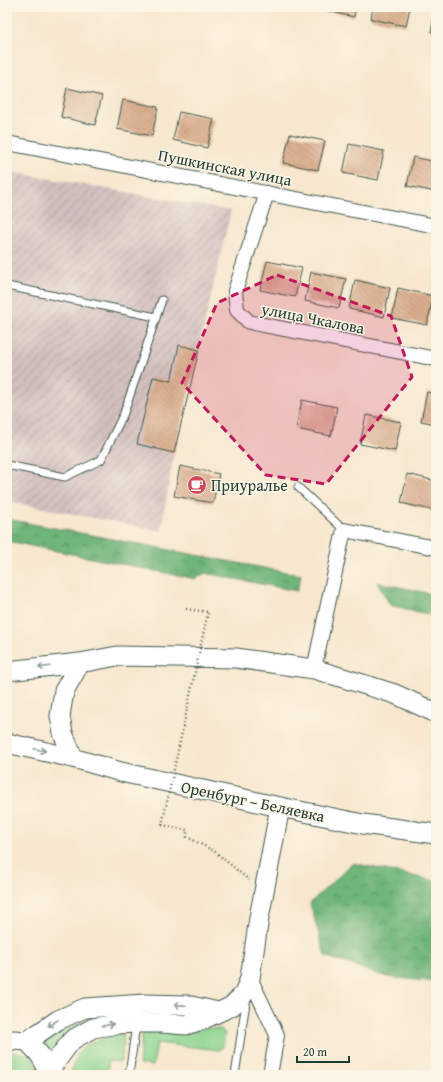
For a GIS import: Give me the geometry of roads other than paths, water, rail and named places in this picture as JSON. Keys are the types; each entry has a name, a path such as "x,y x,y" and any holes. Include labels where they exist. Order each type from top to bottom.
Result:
{"main road":[{"path":"7,671 80,663 117,656 236,658 314,669 395,694 436,713"},
{"path":"73,758 63,733 60,716 64,691 80,663"},
{"name":"Оренбург – Беляевка","path":"7,743 73,758 121,772 280,807 364,824 436,834"},
{"path":"47,1074 72,1040 93,1028 136,1022 186,1025 202,1020 232,1006 244,994 250,978 280,807"},
{"path":"7,1043 14,1040 27,1040 58,1020 84,1008 144,1004 187,1005 218,1012"},
{"path":"27,1040 37,1050 45,1063 47,1074"}],"street":[{"name":"Пушкинская улица","path":"7,143 267,192 436,226"},
{"name":"улица Чкалова","path":"267,192 235,291 237,310 249,322 436,359"},
{"path":"314,669 344,530 436,548"},
{"path":"250,978 277,1035 270,1075"}],"lane":[{"path":"7,286 156,317"},
{"path":"7,465 65,477 101,460 124,413 162,300"},
{"path":"298,487 344,530"},
{"path":"235,1075 250,978"},
{"path":"130,1075 136,1022"}],"place":[{"name":"Приуралье","path":"197,485"}]}
